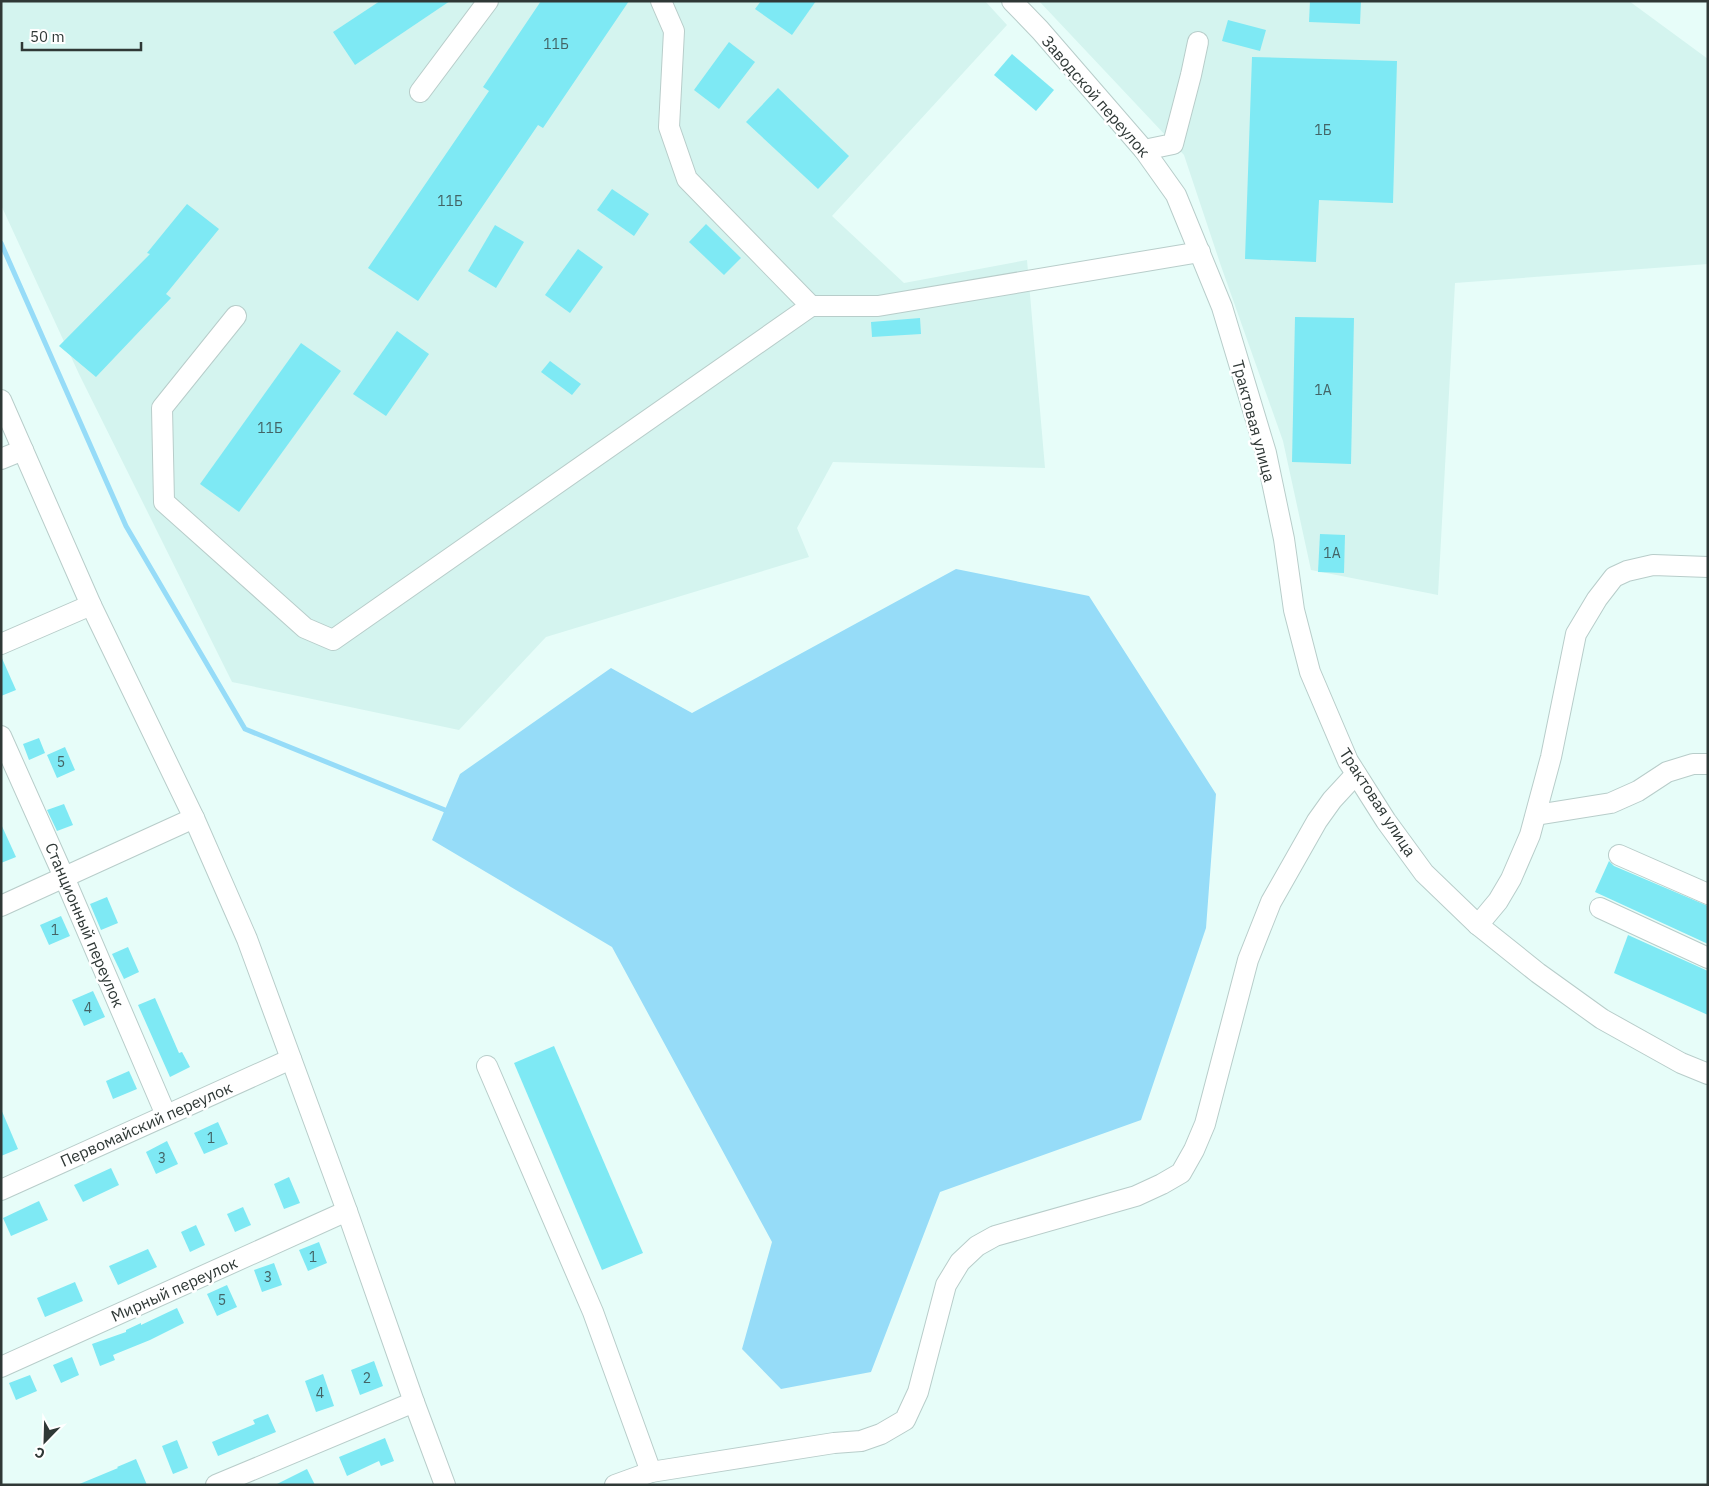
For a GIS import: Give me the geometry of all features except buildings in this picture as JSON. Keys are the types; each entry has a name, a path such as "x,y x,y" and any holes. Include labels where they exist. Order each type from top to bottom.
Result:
{"street":[{"path":"420,92 488,1"},
{"path":"661,1 674,31 669,127 687,179 811,306"},
{"name":"Заводской переулок","path":"1012,1 1040,30 1144,150 1176,195"},
{"path":"1144,150 1173,144 1192,75 1198,42"},
{"name":"Трактовая улица","path":"1176,195 1222,307 1266,453 1284,540 1294,610 1310,672 1348,760 1356,774 1386,821 1424,873 1478,925 1538,973 1602,1020 1682,1063 1708,1074"},
{"path":"236,316 162,408 164,502 305,628 333,640 811,306 878,306 1200,252"},
{"path":"1,400 90,605 194,818 247,939 445,1485"},
{"path":"1,459 23,450"},
{"path":"1478,925 1498,901 1511,879 1530,835 1551,757 1576,634 1597,599 1614,577 1627,571 1653,565 1708,566"},
{"path":"1,644 90,605"},
{"name":"Станционный переулок","path":"1,736 166,1115"},
{"path":"1536,815 1611,803 1638,792 1667,772 1693,764 1708,764"},
{"path":"615,1485 651,1472 834,1443 861,1441 881,1434 905,1420 918,1392 946,1285 960,1262 977,1246 995,1236 1136,1196 1181,1173 1194,1150 1205,1124 1248,960 1271,902 1317,820 1356,774"},
{"path":"1,906 194,818"},
{"path":"1619,855 1708,894"},
{"path":"1600,908 1708,958"},
{"name":"Первомайский переулок","path":"1,1190 291,1059"},
{"path":"487,1066 593,1312 651,1472"},
{"name":"Мирный переулок","path":"1,1367 347,1212"},
{"path":"216,1485 414,1402"}],"shaded area":[{"name":"11Б","path":"1,1 985,1 1007,25 832,216 904,283 1027,260 1045,468 833,462 797,528 809,557 546,637 459,730 232,682 79,374 1,205"},
{"name":"1Б","path":"1039,1 1629,1 1708,59 1708,264 1455,283 1438,595 1311,570 1283,441 1184,155"}],"water":[{"path":"956,569 1089,596 1216,794 1206,928 1141,1120 940,1192 871,1372 781,1389 742,1349 772,1242 612,947 432,840 460,774 611,668 692,713"}],"waterway":[{"path":"1,243 126,526 245,729 445,810"}]}
